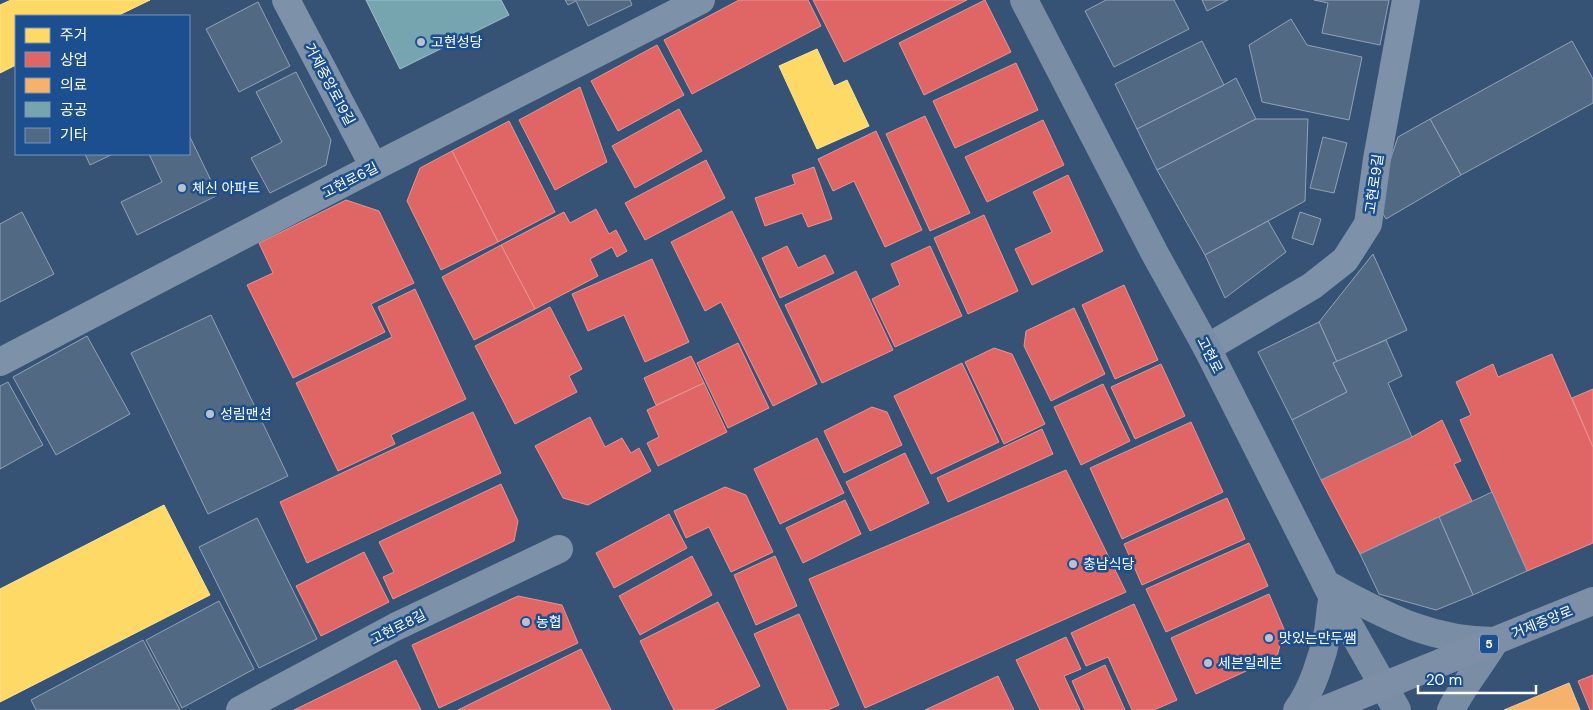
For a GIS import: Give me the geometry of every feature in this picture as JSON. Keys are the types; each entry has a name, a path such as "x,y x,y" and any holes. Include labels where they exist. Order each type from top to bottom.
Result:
{"main road":[{"name":"거제중앙로","path":"1324,710 1593,601"}],"street":[{"name":"거제중앙로19길","path":"286,0 374,167"},
{"name":"고현로6길","path":"0,362 374,167 701,0"},
{"name":"고현로","path":"1024,0 1154,252 1207,348 1329,590 1397,710"},
{"name":"고현로9길","path":"1207,348 1312,286 1345,260 1368,224 1376,159 1406,0"},
{"name":"고현로8길","path":"240,710 395,628 559,550"},
{"path":"1297,710 1311,684 1321,658 1328,630 1329,590 1420,630 1473,641 1495,641 1464,685 1451,710"}],"building: 주거":[{"path":"11,0 150,0 119,15 15,15 15,66 0,73 0,5"},
{"path":"817,49 834,86 847,80 869,126 817,149 779,66"},
{"path":"164,505 210,595 0,702 0,589"}],"building: 상업":[{"path":"739,0 808,0 821,26 692,94 664,40"},
{"path":"813,0 967,0 844,62"},
{"path":"985,0 1011,52 924,95 899,43"},
{"path":"657,45 684,95 618,131 591,81"},
{"path":"1016,63 1038,110 955,148 933,101"},
{"path":"580,87 607,162 555,190 519,120"},
{"path":"679,109 702,151 635,188 612,146"},
{"path":"925,116 970,213 930,231 886,134"},
{"path":"1043,120 1064,165 987,202 965,157"},
{"path":"509,121 555,212 498,242 452,151"},
{"path":"876,131 922,230 885,247 854,181 833,191 818,159"},
{"path":"452,151 498,242 441,270 407,201 420,168"},
{"path":"706,160 725,198 645,240 625,203"},
{"path":"814,167 832,219 808,227 802,213 765,226 755,198 795,184 792,175"},
{"path":"1068,175 1103,251 1032,285 1015,249 1052,232 1033,192"},
{"path":"346,200 379,211 414,283 371,304 385,332 293,378 247,285 273,273 259,243"},
{"path":"596,209 609,234 616,230 627,251 617,257 612,247 590,259 598,276 535,309 501,245 564,212 570,223"},
{"path":"732,211 817,384 773,406 721,302 705,311 671,242"},
{"path":"984,215 1018,291 968,314 934,238"},
{"path":"501,245 535,309 474,340 442,277"},
{"path":"787,246 798,268 825,255 834,273 780,298 762,258"},
{"path":"930,246 962,316 895,347 872,299 900,285 891,264"},
{"path":"652,259 689,342 645,362 624,315 588,331 572,294"},
{"path":"856,271 893,350 822,383 785,305"},
{"path":"1124,285 1158,360 1115,379 1082,305"},
{"path":"415,289 466,399 391,435 395,444 338,471 296,383 392,337 378,307"},
{"path":"550,307 582,369 569,376 577,392 515,424 475,346"},
{"path":"1074,308 1105,374 1051,401 1024,346 1026,331"},
{"path":"738,343 769,408 728,428 697,363"},
{"path":"994,348 1012,354 1045,424 1004,444 965,362"},
{"path":"1552,354 1593,447 1593,543 1527,571 1460,420 1471,415 1456,382 1493,364 1498,377"},
{"path":"691,356 704,383 656,405 644,378"},
{"path":"962,363 999,442 931,474 894,396"},
{"path":"1161,364 1185,416 1135,439 1111,387"},
{"path":"704,383 727,432 658,466 647,443 659,437 647,410"},
{"path":"1103,384 1130,441 1081,465 1054,407"},
{"path":"1593,389 1593,447 1572,398"},
{"path":"872,407 887,412 902,445 844,473 824,431"},
{"path":"473,412 501,473 307,563 280,502"},
{"path":"590,417 605,447 622,438 631,453 639,448 651,471 588,505 563,498 535,446"},
{"path":"1442,420 1461,461 1454,464 1472,501 1360,554 1321,480 1412,437"},
{"path":"1191,422 1223,492 1122,539 1090,468"},
{"path":"1042,429 1053,454 948,502 937,478"},
{"path":"817,438 844,493 780,524 754,469"},
{"path":"905,453 929,503 870,531 846,482"},
{"path":"1066,470 1126,592 865,708 809,579"},
{"path":"501,484 518,521 514,541 393,599 383,577 394,572 379,542"},
{"path":"725,487 746,495 773,552 731,572 709,527 686,538 674,511"},
{"path":"1227,498 1245,539 1142,585 1124,544"},
{"path":"845,500 861,534 803,563 786,528"},
{"path":"669,514 687,548 614,588 596,553"},
{"path":"1249,543 1268,586 1166,632 1146,589"},
{"path":"364,552 389,602 321,636 296,586"},
{"path":"692,556 712,595 640,635 619,596"},
{"path":"775,556 797,606 756,625 734,575"},
{"path":"1269,594 1284,629 1277,657 1196,694 1171,638"},
{"path":"518,596 562,605 578,643 439,708 412,645"},
{"path":"718,602 760,686 713,710 674,710 640,641"},
{"path":"1134,604 1177,700 1154,710 1132,710 1108,657 1086,666 1071,633"},
{"path":"799,614 839,705 828,710 788,710 754,634"},
{"path":"1066,637 1081,669 1064,676 1080,710 1040,710 1016,660"},
{"path":"581,649 611,710 458,710"},
{"path":"396,660 421,710 294,710"},
{"path":"1105,665 1125,710 1085,710 1072,681"},
{"path":"1593,675 1593,710 1590,710 1578,681"},
{"path":"998,676 1014,710 925,710"}],"building: 의료":[{"path":"1569,683 1580,710 1504,710"}],"building: 공공":[{"name":"고현성당","path":"366,0 501,0 509,15 400,69"}],"building: 기타":[{"path":"565,0 630,0 632,5 588,26 576,1 568,5"},
{"path":"1106,0 1174,0 1189,29 1114,67 1085,11"},
{"path":"1202,0 1228,0 1207,11"},
{"path":"1314,0 1389,0 1380,45 1322,33 1328,3"},
{"path":"258,2 290,66 239,92 206,29"},
{"path":"1291,19 1307,45 1362,57 1349,120 1262,102 1249,45"},
{"path":"1202,41 1224,85 1137,129 1115,84"},
{"path":"1572,41 1593,79 1593,103 1461,175 1430,119"},
{"path":"296,72 331,140 326,165 270,193 251,158 282,142 256,92"},
{"path":"1236,78 1256,119 1157,170 1137,129"},
{"path":"1256,119 1308,119 1305,201 1205,255 1157,170"},
{"path":"1430,119 1461,175 1386,219 1376,201 1398,137"},
{"name":"체신 아파트","path":"190,137 218,195 137,235 121,202 162,182 149,155 190,155"},
{"path":"1323,137 1347,143 1334,193 1310,188"},
{"path":"85,155 111,155 90,165"},
{"path":"22,212 54,274 0,302 0,224"},
{"path":"1300,212 1321,219 1313,245 1292,238"},
{"path":"1268,221 1286,252 1225,298 1205,255"},
{"path":"1373,254 1407,330 1337,362 1319,322"},
{"name":"성림맨션","path":"211,315 288,476 208,514 131,353"},
{"path":"1319,322 1337,362 1333,363 1347,392 1292,420 1258,352"},
{"path":"87,336 130,414 56,455 13,377"},
{"path":"1386,340 1402,376 1388,383 1412,437 1321,480 1292,420 1347,392 1333,363"},
{"path":"8,382 43,445 0,469 0,386"},
{"path":"1492,492 1527,571 1473,595 1439,517"},
{"path":"1439,517 1473,595 1436,610 1379,594 1360,554"},
{"path":"257,518 317,639 259,668 199,547"},
{"path":"219,601 254,669 182,708 146,640"},
{"path":"143,640 180,710 36,710 31,700"}],"place":[{"name":"고현성당","path":"421,42"},
{"name":"체신 아파트","path":"182,188"},
{"name":"성림맨션","path":"210,414"},
{"name":"충남식당","path":"1073,564"},
{"name":"농협","path":"526,622"},
{"name":"맛있는만두쌤","path":"1269,638"},
{"name":"세븐일레븐","path":"1208,663"}]}
